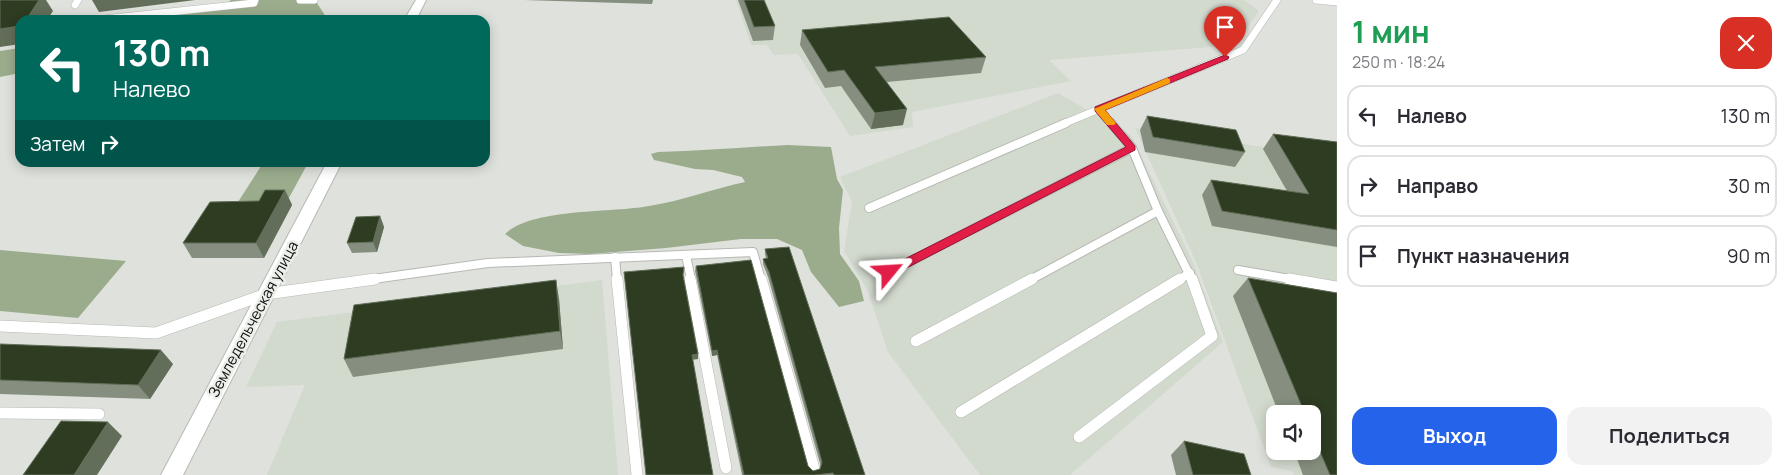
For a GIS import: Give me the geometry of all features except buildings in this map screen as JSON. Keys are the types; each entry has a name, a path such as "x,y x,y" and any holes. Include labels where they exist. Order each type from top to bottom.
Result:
{"street":[{"path":"413,15 421,0"},
{"name":"Земледельческая улица","path":"172,475 332,167"}],"lane":[{"path":"142,15 254,3 255,0"},
{"path":"300,0 314,0"},
{"path":"869,208 1242,50 1258,30 1277,0"},
{"path":"1316,0 1337,2"},
{"path":"1079,437 1212,336 1190,273 1158,211 1132,148 1099,109"},
{"path":"889,272 1132,148"},
{"path":"916,341 1158,211"},
{"path":"0,326 156,333 266,294 488,263 753,252 814,468"},
{"path":"686,254 726,468"},
{"path":"615,258 637,475"},
{"path":"1238,270 1337,287"},
{"path":"961,412 1190,273"},
{"path":"0,413 100,414"},
{"path":"56,429 66,414"}],"shaded area":[{"path":"736,0 1244,0 1259,11 1235,45 1049,60 1071,81 912,112 913,127 850,136 798,54 774,55 767,45 751,45"},
{"path":"1058,93 1131,135 1193,262 1223,342 1070,475 980,475 888,352 868,291 844,251 852,202 840,177"},
{"path":"1135,128 1337,158 1337,475 1294,475 1292,471 1271,467 1268,460 1321,460 1321,405 1266,405 1266,453 1196,262"},
{"path":"602,280 618,475 267,475 305,385 246,387 277,322"}],"green space":[{"path":"231,0 315,0 325,15 155,15 227,3"},
{"path":"15,49 15,74 0,77 0,51"},
{"path":"788,145 831,147 837,179 843,190 839,228 840,254 859,281 864,301 839,307 811,272 802,250 777,239 741,239 666,248 590,254 559,253 523,246 505,234 517,226 552,216 649,206 745,182 742,177 654,160 651,154 658,152"},
{"path":"260,167 306,167 284,207 238,202"},
{"path":"0,250 126,261 78,318 0,311"}],"slow traffic":[{"path":"1111,123 1099,109 1167,81"}],"route":[{"path":"889,272 1132,148 1099,109 1225,57"}]}
